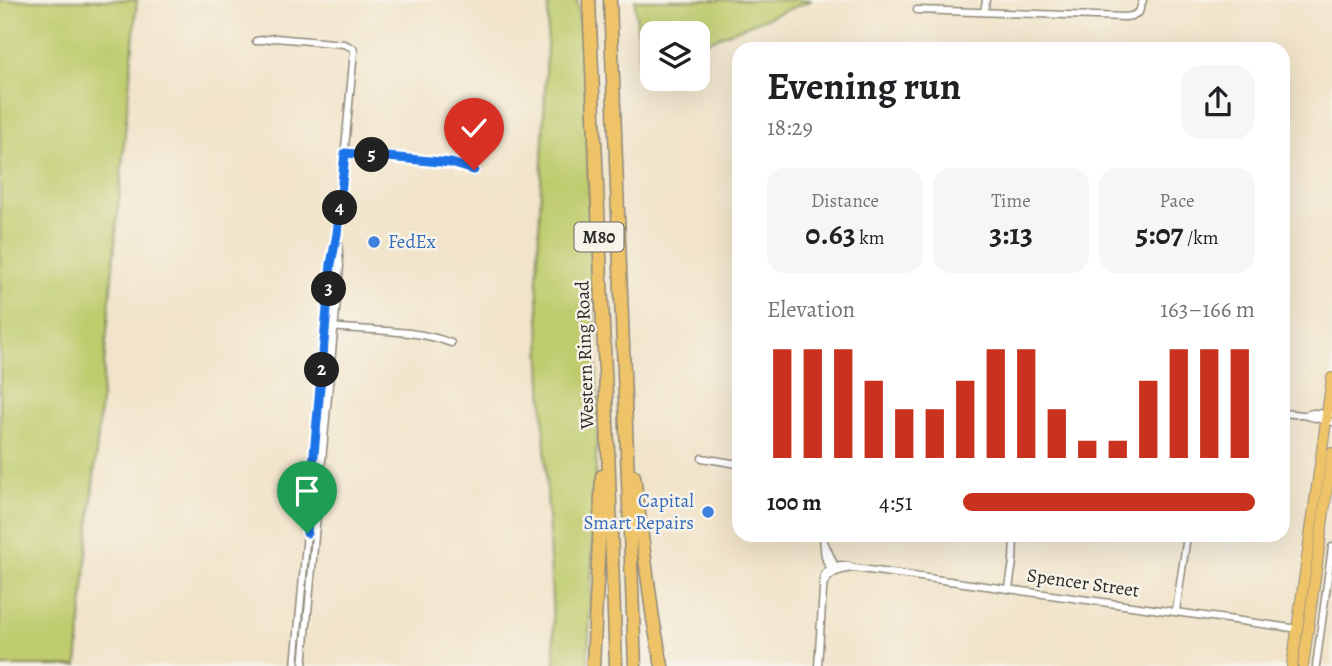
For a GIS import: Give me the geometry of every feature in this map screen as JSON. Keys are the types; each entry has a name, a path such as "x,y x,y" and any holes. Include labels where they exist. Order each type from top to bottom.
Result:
{"highway":[{"path":"581,0 592,79"},
{"name":"Western Ring Road","path":"589,0 616,666"},
{"name":"Western Ring Road","path":"611,0 635,666"},
{"path":"593,666 606,395"},
{"path":"626,430 662,666"}],"main road":[{"path":"1303,666 1303,629 1332,378"},
{"path":"1292,666 1303,629 1332,453"}],"street":[{"path":"985,12 986,0"},
{"path":"917,10 1121,17 1137,13 1143,0"},
{"path":"257,41 275,37 344,44 352,48 354,56 337,234 331,264 302,637 303,666"},
{"path":"345,153 451,163 474,170"},
{"path":"295,666 302,637 340,266 337,234"},
{"path":"326,326 420,335 451,343"},
{"path":"1290,414 1329,418"},
{"path":"702,458 732,463"},
{"path":"818,666 824,583 833,569 824,556 824,542"},
{"path":"1009,588 1014,542"},
{"path":"1177,611 1186,542"},
{"path":"1316,666 1332,547"},
{"name":"Spencer Street","path":"833,569 854,568 1303,629"}],"green space":[{"path":"0,0 137,0 77,666 0,666"},
{"path":"549,0 577,0 586,75 598,410 588,666 555,666 537,277"},
{"path":"635,0 812,0 710,40 710,21 640,21 640,71"}],"place":[{"name":"FedEx","path":"374,242"},
{"name":"Capital Smart Repairs","path":"708,512"}],"route":[{"path":"307,533 331,264 337,234 345,153 451,163 474,170"}]}
